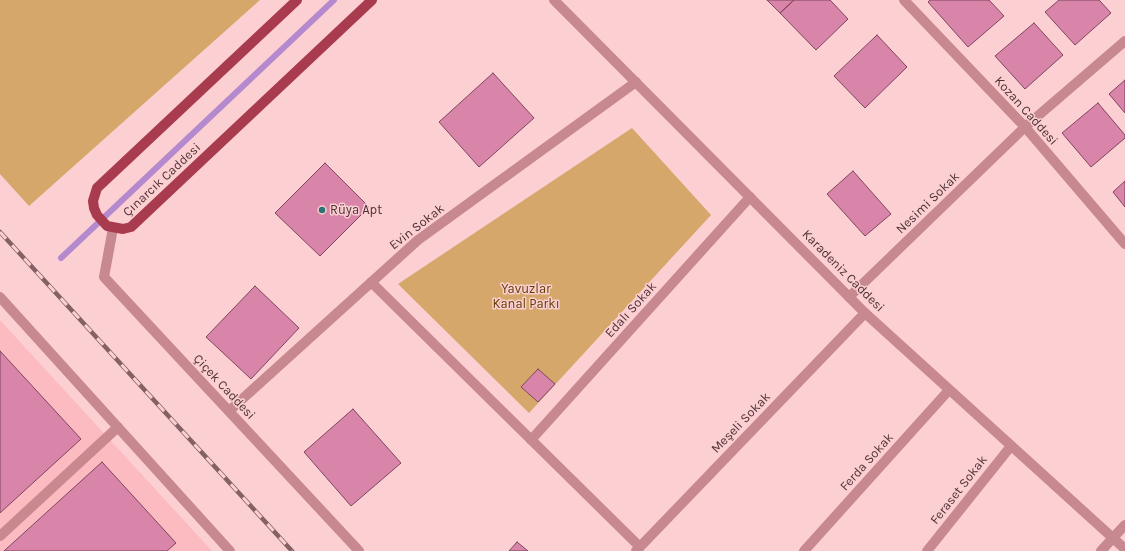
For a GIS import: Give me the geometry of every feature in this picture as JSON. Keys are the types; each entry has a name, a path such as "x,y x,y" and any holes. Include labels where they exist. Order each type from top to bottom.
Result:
{"main road":[{"path":"110,227 97,215 93,201 97,188 297,0"},
{"name":"Çınarcık Caddesi","path":"110,227 123,229 131,227 372,0"}],"street":[{"name":"Karadeniz Caddesi","path":"554,0 865,313 1125,549"},
{"name":"Kozan Caddesi","path":"904,0 1025,127 1125,244"},
{"name":"Nesimi Sokak","path":"849,297 1025,127 1125,41"},
{"name":"Evin Sokak","path":"228,411 418,240 636,82"},
{"name":"Edalı Sokak","path":"531,440 750,197"},
{"name":"Çiçek Caddesi","path":"110,227 104,277 359,551"},
{"path":"371,282 531,440 638,549"},
{"path":"2,302 230,551"},
{"name":"Meşeli Sokak","path":"638,549 865,313"},
{"name":"Ferda Sokak","path":"804,551 949,390"},
{"path":"0,536 118,427"},
{"name":"Feraset Sokak","path":"927,551 1011,446"},
{"path":"1101,551 1112,537 1125,525"}],"shaded area":[{"path":"0,320 212,551 0,551"}],"green space":[{"path":"0,0 260,0 29,206 0,174"},
{"name":"Yavuzlar Kanal Parkı","path":"632,128 711,215 529,413 398,284"}],"building":[{"path":"767,0 794,0 780,13"},
{"path":"794,0 830,0 848,19 816,50 780,13"},
{"path":"930,0 989,0 1004,16 968,47 928,2"},
{"path":"1059,0 1099,0 1111,13 1075,45 1045,12"},
{"path":"1034,23 1063,55 1025,89 995,56"},
{"path":"877,35 907,67 865,108 834,76"},
{"path":"493,73 534,118 479,167 439,122"},
{"path":"1125,80 1125,113 1109,94"},
{"path":"1098,103 1125,135 1125,138 1091,167 1062,133"},
{"name":"Rüya Apt","path":"325,163 369,207 320,256 275,213"},
{"path":"853,171 891,214 865,236 827,194"},
{"path":"1125,181 1125,207 1113,192"},
{"path":"255,286 299,328 251,379 206,337"},
{"path":"0,351 81,439 0,513"},
{"path":"538,369 555,384 538,402 521,387"},
{"path":"353,409 401,463 351,506 304,452"},
{"path":"102,462 176,543 167,551 4,551"},
{"path":"517,542 528,551 509,551"}],"waterway":[{"path":"61,258 334,0"}],"railway":[{"path":"0,232 292,551"}],"place":[{"name":"Rüya Apt","path":"322,210"}]}
